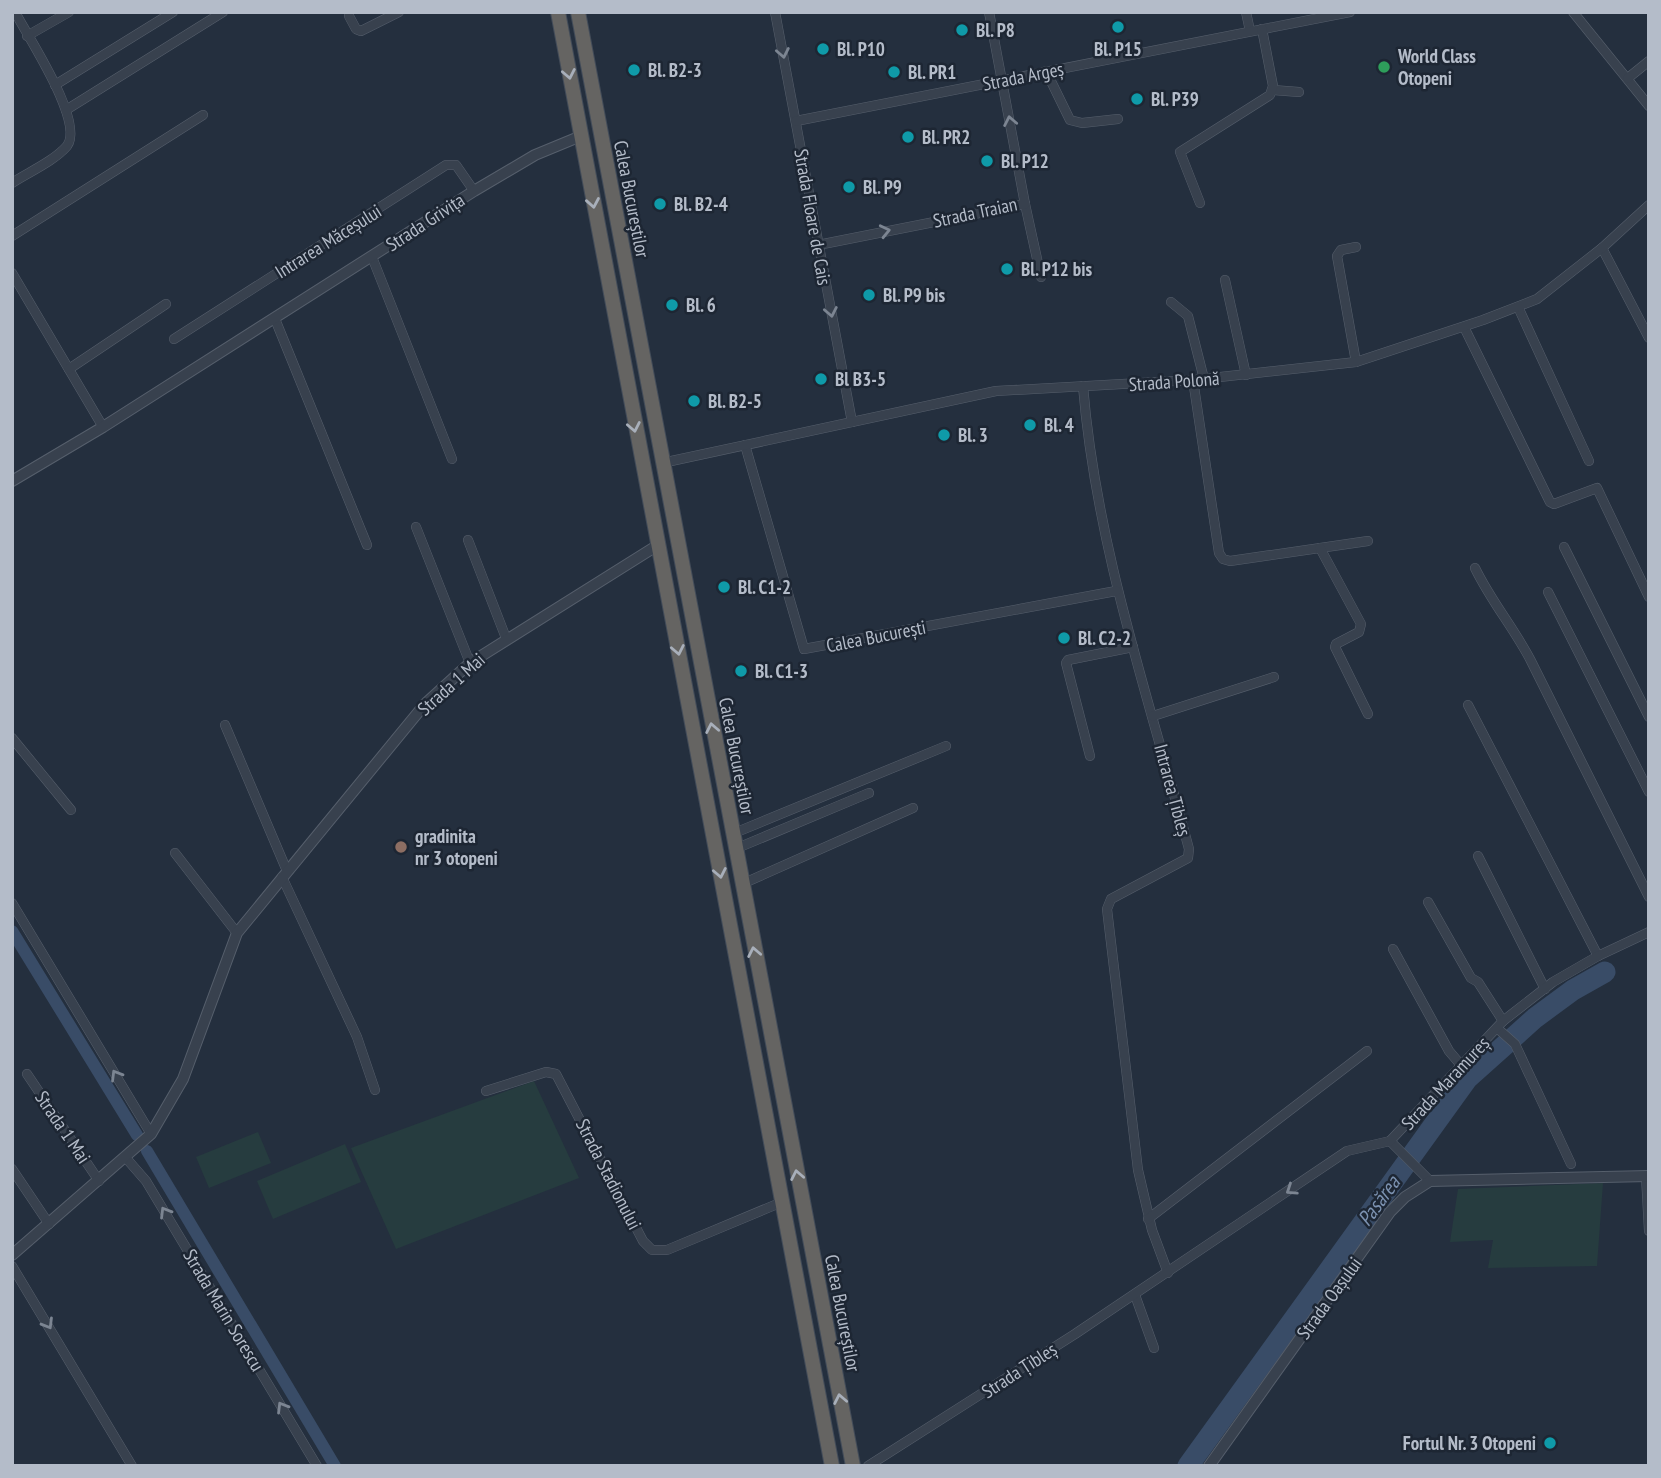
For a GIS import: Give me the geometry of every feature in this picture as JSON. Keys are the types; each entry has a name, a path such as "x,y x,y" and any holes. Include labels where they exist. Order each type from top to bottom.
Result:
{"highway":[{"name":"Calea Bucureștilor","path":"558,12 831,1466"},
{"name":"Calea Bucureștilor","path":"578,12 853,1466"}],"street":[{"path":"12,183 68,144 71,134 66,110 55,85 15,12"},
{"path":"27,36 69,12"},
{"path":"55,85 173,12"},
{"path":"66,110 223,12"},
{"path":"349,16 356,29 361,31 399,12"},
{"name":"Strada Floare de Cais","path":"775,12 852,422"},
{"name":"Strada Traian","path":"818,245 1025,204 989,12"},
{"path":"1246,12 1250,31"},
{"name":"Strada Argeș","path":"796,121 1350,12"},
{"path":"1573,12 1649,106"},
{"path":"1200,203 1180,152 1265,100 1273,90 1262,29"},
{"path":"1628,78 1649,61"},
{"path":"1046,71 1070,120 1082,123 1118,119"},
{"path":"1273,90 1299,92"},
{"path":"12,236 203,115"},
{"name":"Strada Grivița","path":"12,481 103,427 474,191 535,155 581,136"},
{"name":"Intrarea Măceșului","path":"174,339 446,165 456,165 474,191"},
{"path":"1025,204 1041,277"},
{"name":"Strada Polonă","path":"662,463 996,391 1246,376 1356,362 1518,307 1552,289 1649,205"},
{"path":"1356,247 1341,250 1337,257 1356,362"},
{"path":"1602,248 1649,338"},
{"path":"372,257 452,459"},
{"path":"12,273 103,427"},
{"path":"1225,280 1246,376"},
{"path":"1171,302 1188,316 1204,379"},
{"path":"69,369 166,304"},
{"path":"1518,307 1589,461"},
{"path":"275,319 368,545"},
{"path":"1464,327 1550,502 1554,505 1597,488 1649,597"},
{"path":"1193,380 1219,553 1223,559 1230,561 1368,541"},
{"name":"Intrarea Țibleș","path":"1083,386 1098,503 1116,591 1153,716 1189,855 1184,862 1111,899 1107,909 1135,1142 1148,1219 1168,1273"},
{"name":"Calea București","path":"745,445 804,649 1116,591"},
{"path":"416,527 470,663"},
{"path":"468,540 506,638"},
{"name":"Strada 1 Mai","path":"14,1249 49,1224 151,1134 183,1079 237,933 425,704 470,663 506,638 658,545"},
{"path":"1564,547 1649,718"},
{"path":"1320,548 1360,624 1359,632 1336,644 1335,648 1368,713"},
{"path":"1475,568 1530,659 1649,897"},
{"path":"1548,592 1649,792"},
{"path":"1090,756 1066,663 1068,660 1133,647"},
{"path":"1153,716 1275,677"},
{"path":"1468,705 1598,956"},
{"path":"225,725 285,874 357,1037 375,1090"},
{"path":"12,738 71,810"},
{"path":"732,834 946,746"},
{"path":"735,849 869,793"},
{"path":"741,884 913,808"},
{"path":"175,853 237,933"},
{"path":"1478,856 1545,989"},
{"path":"1428,902 1471,978 1479,982 1500,1024 1515,1044 1571,1164"},
{"path":"12,903 151,1134"},
{"name":"Strada Maramureș","path":"1168,1273 1356,1148 1390,1141 1500,1024 1545,989 1598,956 1649,932"},
{"path":"1393,949 1460,1064"},
{"path":"1148,1219 1367,1051"},
{"name":"Strada Stadionului","path":"486,1091 546,1072 556,1074 643,1241 652,1251 667,1250 782,1202"},
{"name":"Strada 1 Mai","path":"27,1074 99,1181"},
{"path":"1390,1141 1430,1181 1647,1176 1649,1231"},
{"name":"Strada Marin Sorescu","path":"126,1158 146,1181 317,1466"},
{"path":"12,1169 49,1224"},
{"name":"Strada Oașului","path":"1209,1466 1390,1212 1415,1188 1430,1181"},
{"path":"12,1266 132,1466"},
{"name":"Strada Țibleș","path":"869,1466 1168,1273"},
{"path":"1135,1295 1154,1348"}],"green space":[{"path":"534,1081 579,1178 396,1249 351,1148"},
{"path":"258,1132 271,1163 209,1188 196,1157"},
{"path":"345,1144 361,1182 273,1219 257,1181"},
{"path":"1603,1183 1597,1266 1488,1268 1493,1240 1450,1242 1458,1189"}],"waterway":[{"path":"12,931 137,1135"},
{"name":"Pasărea","path":"1188,1466 1467,1079 1535,1018 1573,990 1605,972"},
{"path":"147,1151 335,1466"}],"place":[{"name":"Bl. P15","path":"1118,27"},
{"name":"Bl. P8","path":"962,30"},
{"name":"Bl. P10","path":"823,49"},
{"name":"World Class Otopeni","path":"1384,67"},
{"name":"Bl. B2-3","path":"634,70"},
{"name":"Bl. PR1","path":"894,72"},
{"name":"Bl. P39","path":"1137,99"},
{"name":"Bl. PR2","path":"908,137"},
{"name":"Bl. P12","path":"987,161"},
{"name":"Bl. P9","path":"849,187"},
{"name":"Bl. B2-4","path":"660,204"},
{"name":"Bl. P12 bis","path":"1007,269"},
{"name":"Bl. P9 bis","path":"869,295"},
{"name":"Bl. 6","path":"672,305"},
{"name":"Bl B3-5","path":"821,379"},
{"name":"Bl. B2-5","path":"694,401"},
{"name":"Bl. 4","path":"1030,425"},
{"name":"Bl. 3","path":"944,435"},
{"name":"Bl. C1-2","path":"724,587"},
{"name":"Bl. C2-2","path":"1064,638"},
{"name":"Bl. C1-3","path":"741,671"},
{"name":"gradinita nr 3 otopeni","path":"401,847"},
{"name":"Fortul Nr. 3 Otopeni","path":"1550,1443"}]}
